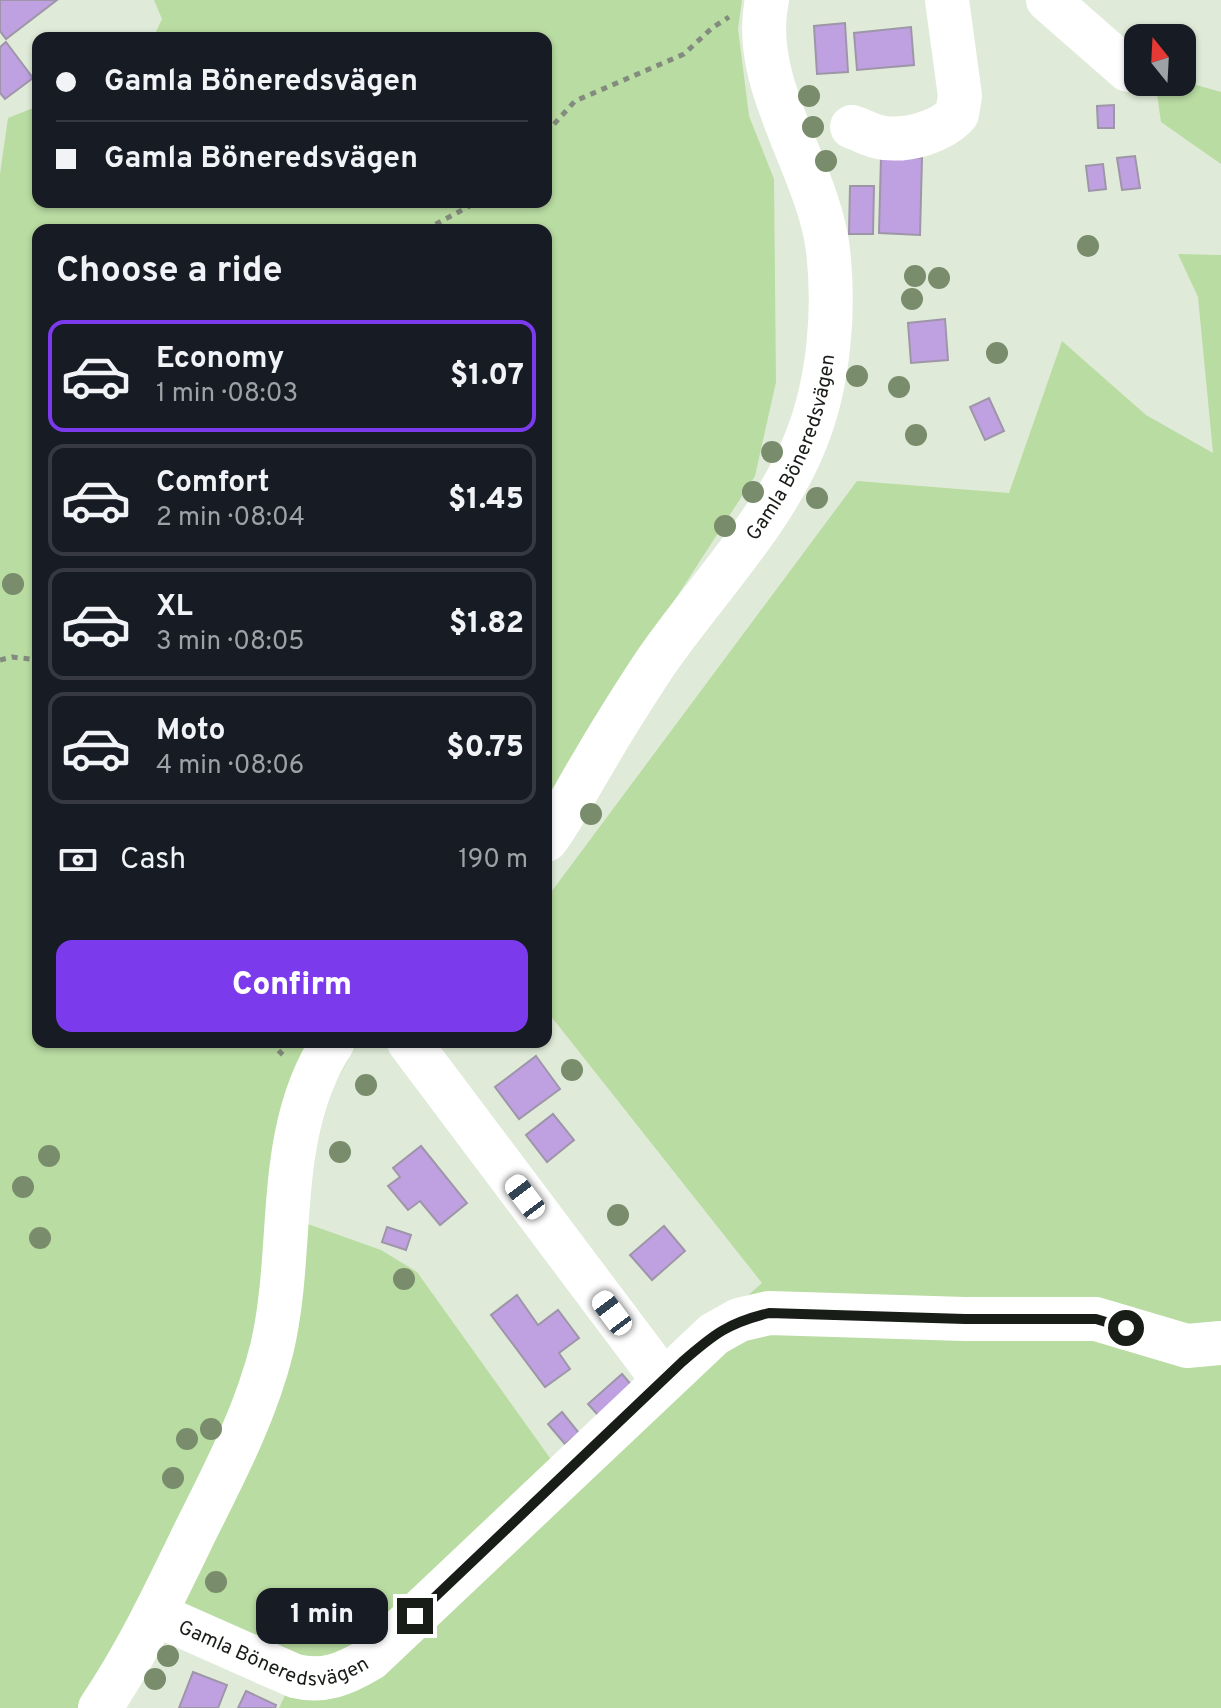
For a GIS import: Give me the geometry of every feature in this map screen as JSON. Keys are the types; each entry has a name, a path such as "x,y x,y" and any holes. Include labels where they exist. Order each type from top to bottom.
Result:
{"street":[{"path":"852,127 884,138 914,135 936,131 957,114 960,96 947,0"},
{"path":"1048,0 1124,66"},
{"name":"Gamla Böneredsvägen","path":"552,830 664,650 772,504 805,443 818,404 829,322 828,247 815,198 767,61 766,5"},
{"name":"Gamla Böneredsvägen","path":"100,1708 155,1614 232,1457 259,1394 275,1332 296,1135 311,1083 330,1048"},
{"path":"414,1048 663,1380"},
{"name":"Gamla Böneredsvägen","path":"155,1614 295,1676 313,1680 333,1678 353,1670 370,1659 663,1380 714,1334 739,1320 769,1313 965,1319 1096,1319 1187,1346 1221,1343"}],"path":[{"path":"552,126 575,101 684,54 712,28 737,13 766,5"},
{"path":"436,224 466,208"},
{"path":"0,660 12,657 32,659"}],"green space":[{"path":"154,0 742,0 738,29 749,116 774,179 776,382 755,476 552,790 552,224 32,224 32,1048 355,1048 330,1093 313,1145 305,1223 381,1250 417,1272 555,1465 762,1283 552,1018 552,891 857,481 1009,493 1062,341 1146,415 1213,453 1198,297 1178,254 1221,255 1221,1708 279,1708 289,1687 168,1633 122,1708 0,1708 0,174 8,118 32,108 32,208 552,208 552,32 156,32 162,19"},
{"path":"1196,85 1221,92 1221,164 1161,122 1157,96 1196,96"}],"building":[{"path":"0,0 57,0 6,39 0,31"},
{"path":"845,23 848,72 817,74 814,26"},
{"path":"911,27 914,65 857,70 854,33"},
{"path":"6,42 32,77 5,99 0,93 0,47"},
{"path":"1114,105 1114,128 1098,128 1097,106"},
{"path":"1135,156 1140,188 1122,190 1117,158"},
{"path":"881,157 922,158 920,235 879,233"},
{"path":"1103,164 1106,189 1089,191 1086,166"},
{"path":"850,186 874,186 873,234 849,234"},
{"path":"945,319 948,360 911,363 908,323"},
{"path":"989,398 1004,431 985,440 970,407"},
{"path":"536,1056 560,1089 519,1119 495,1087"},
{"path":"553,1114 574,1140 547,1162 526,1135"},
{"path":"421,1146 467,1203 440,1225 420,1201 408,1210 388,1186 400,1177 393,1168"},
{"path":"664,1226 685,1251 652,1280 630,1255"},
{"path":"387,1227 411,1235 406,1250 382,1242"},
{"path":"517,1295 538,1325 558,1310 579,1338 559,1353 570,1369 545,1387 491,1315"},
{"path":"622,1374 633,1387 599,1416 588,1404"},
{"path":"562,1412 579,1433 565,1444 548,1424"},
{"path":"193,1672 227,1685 218,1708 179,1708"},
{"path":"246,1691 276,1705 275,1708 238,1708"}],"route":[{"path":"415,1616 682,1362 714,1334 739,1320 769,1313 965,1319 1096,1319 1126,1328"}]}
